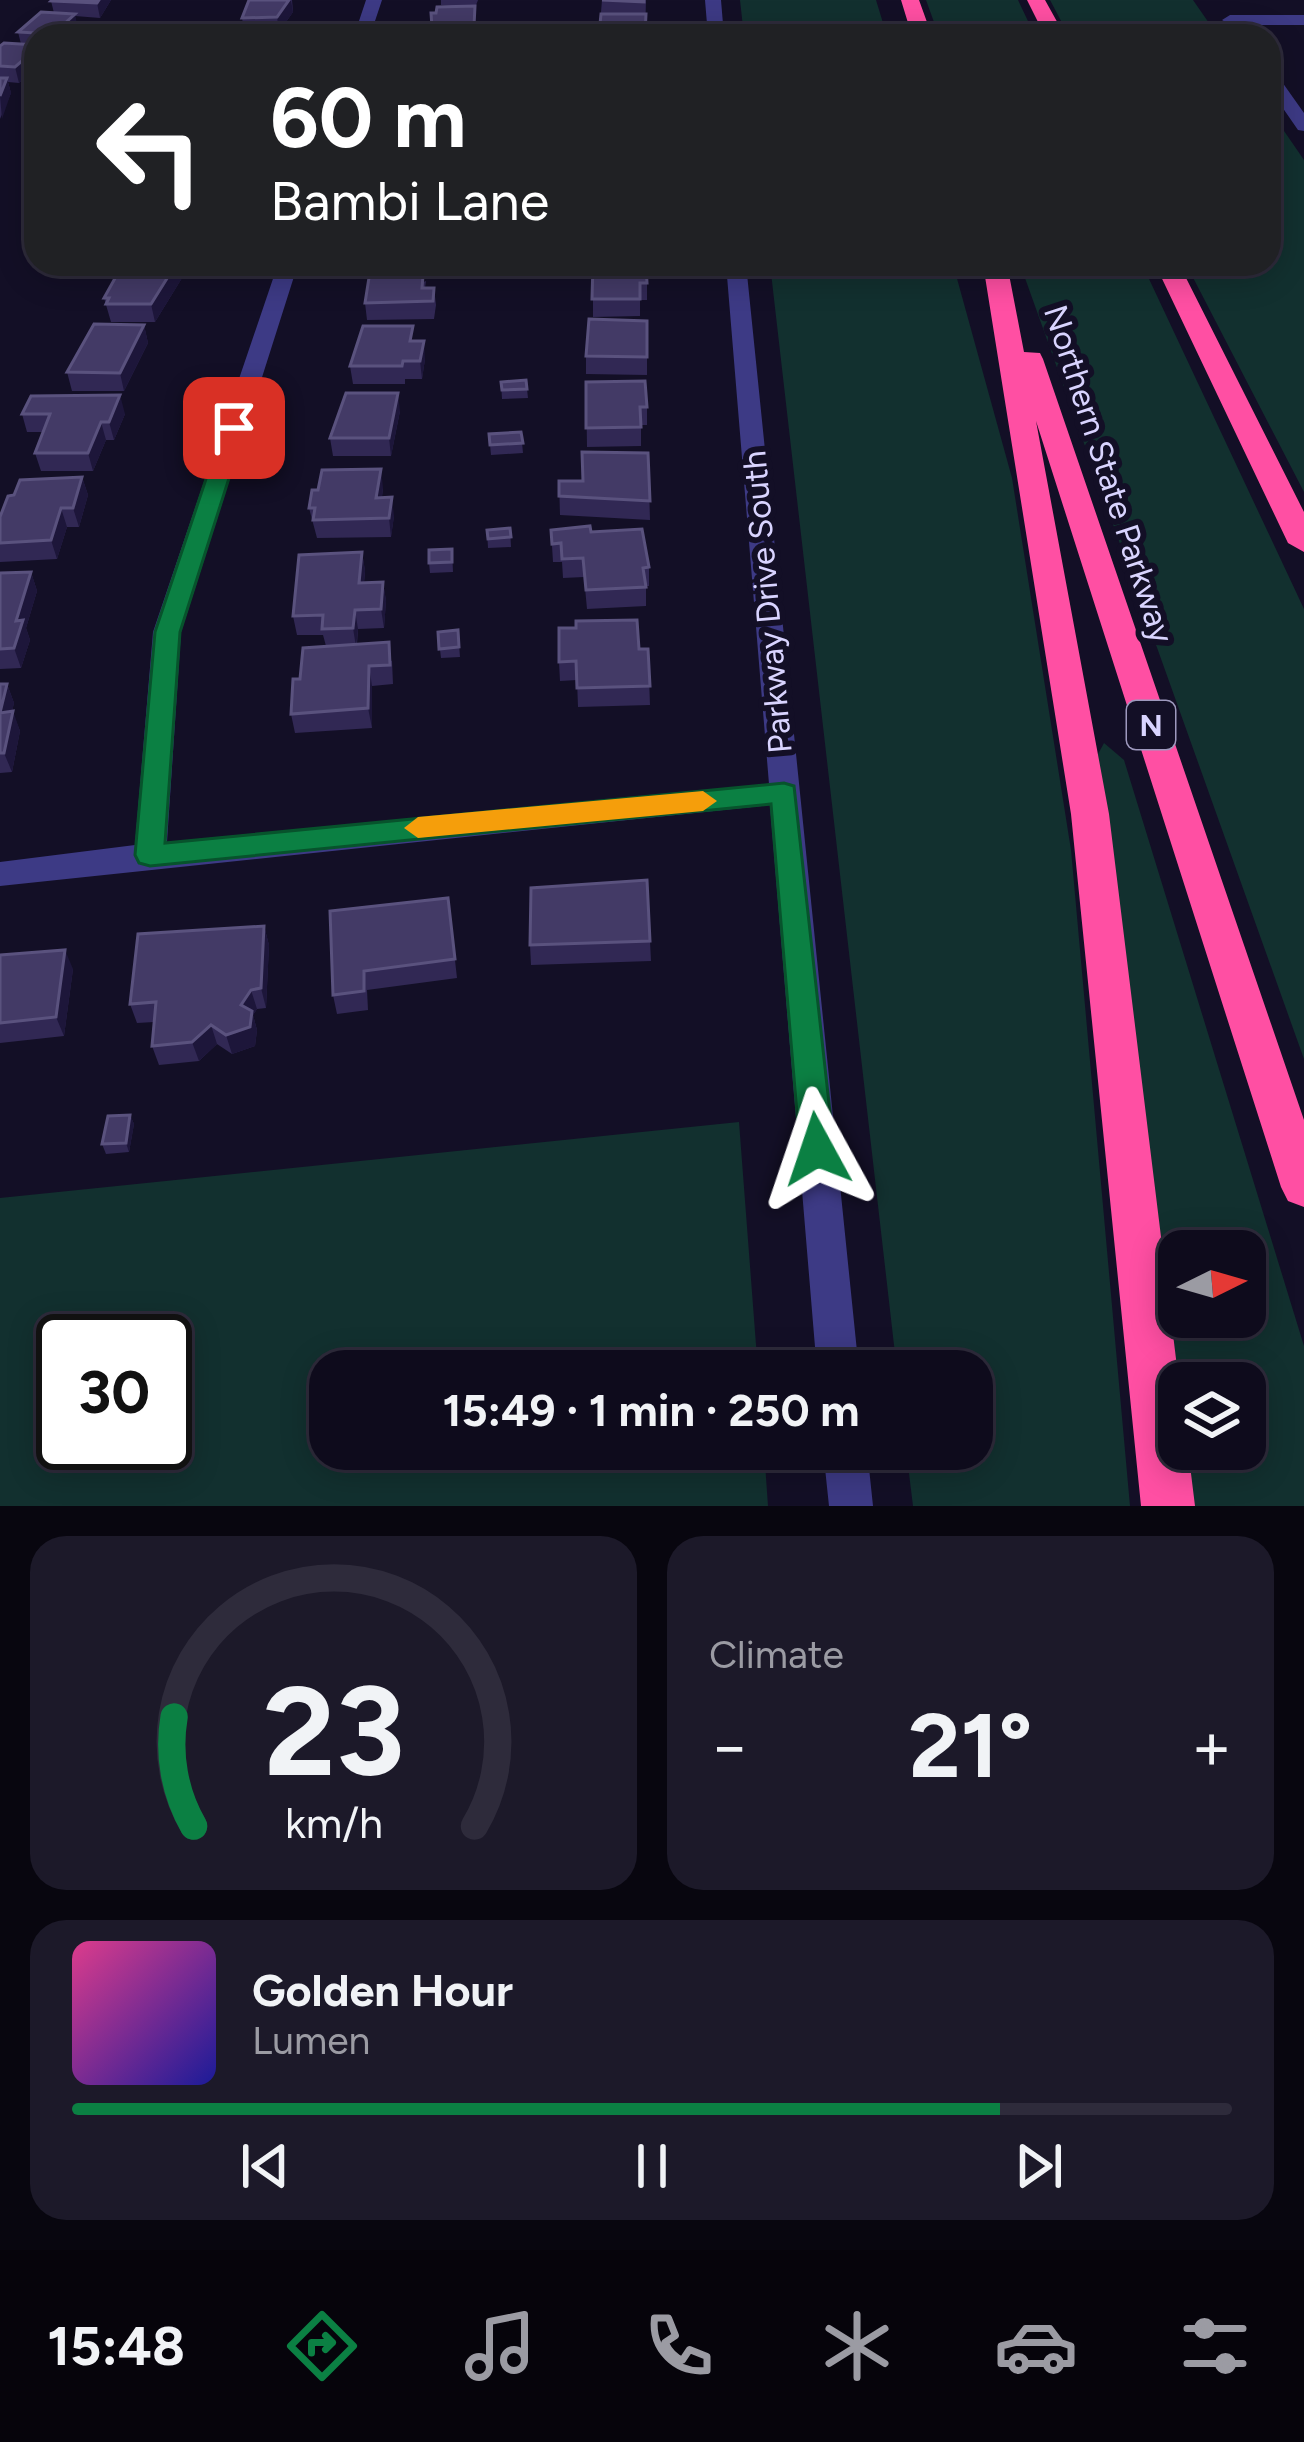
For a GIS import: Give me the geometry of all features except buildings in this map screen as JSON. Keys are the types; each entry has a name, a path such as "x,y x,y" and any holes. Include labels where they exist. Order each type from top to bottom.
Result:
{"highway":[{"path":"999,276 1090,814 1168,1506"},
{"name":"Northern State Parkway","path":"1001,276 1304,1186"},
{"path":"1173,276 1304,543"}],"street":[{"path":"1216,0 1233,24"},
{"path":"1230,20 1304,20"},
{"path":"1281,93 1304,126"},
{"path":"150,855 167,632 284,276"},
{"name":"Parkway Drive South","path":"737,276 836,1350"},
{"path":"0,874 784,793"},
{"path":"847,1470 850,1506"}],"green space":[{"path":"740,0 876,0 883,24 743,24"},
{"path":"926,0 1018,0 1029,24 935,24"},
{"path":"1050,0 1193,0 1210,24 1063,24"},
{"path":"1281,126 1304,160 1304,492 1192,276 1281,276"},
{"path":"771,276 956,276 1012,478 1071,850 1130,1506 913,1506 909,1470 993,1470 993,1350 895,1350"},
{"path":"1024,276 1148,276 1304,609 1304,1059"},
{"path":"1104,743 1124,760 1304,1346 1304,1506 1189,1506 1185,1470 1266,1470 1266,1362 1176,1362 1173,1338 1266,1338 1266,1230 1159,1230 1097,756"},
{"path":"739,1122 756,1350 309,1350 309,1470 765,1470 768,1506 0,1506 0,1198"}],"slow traffic":[{"path":"418,828 703,801"}],"route":[{"path":"234,428 167,632 150,855 784,793 817,1149"}]}
